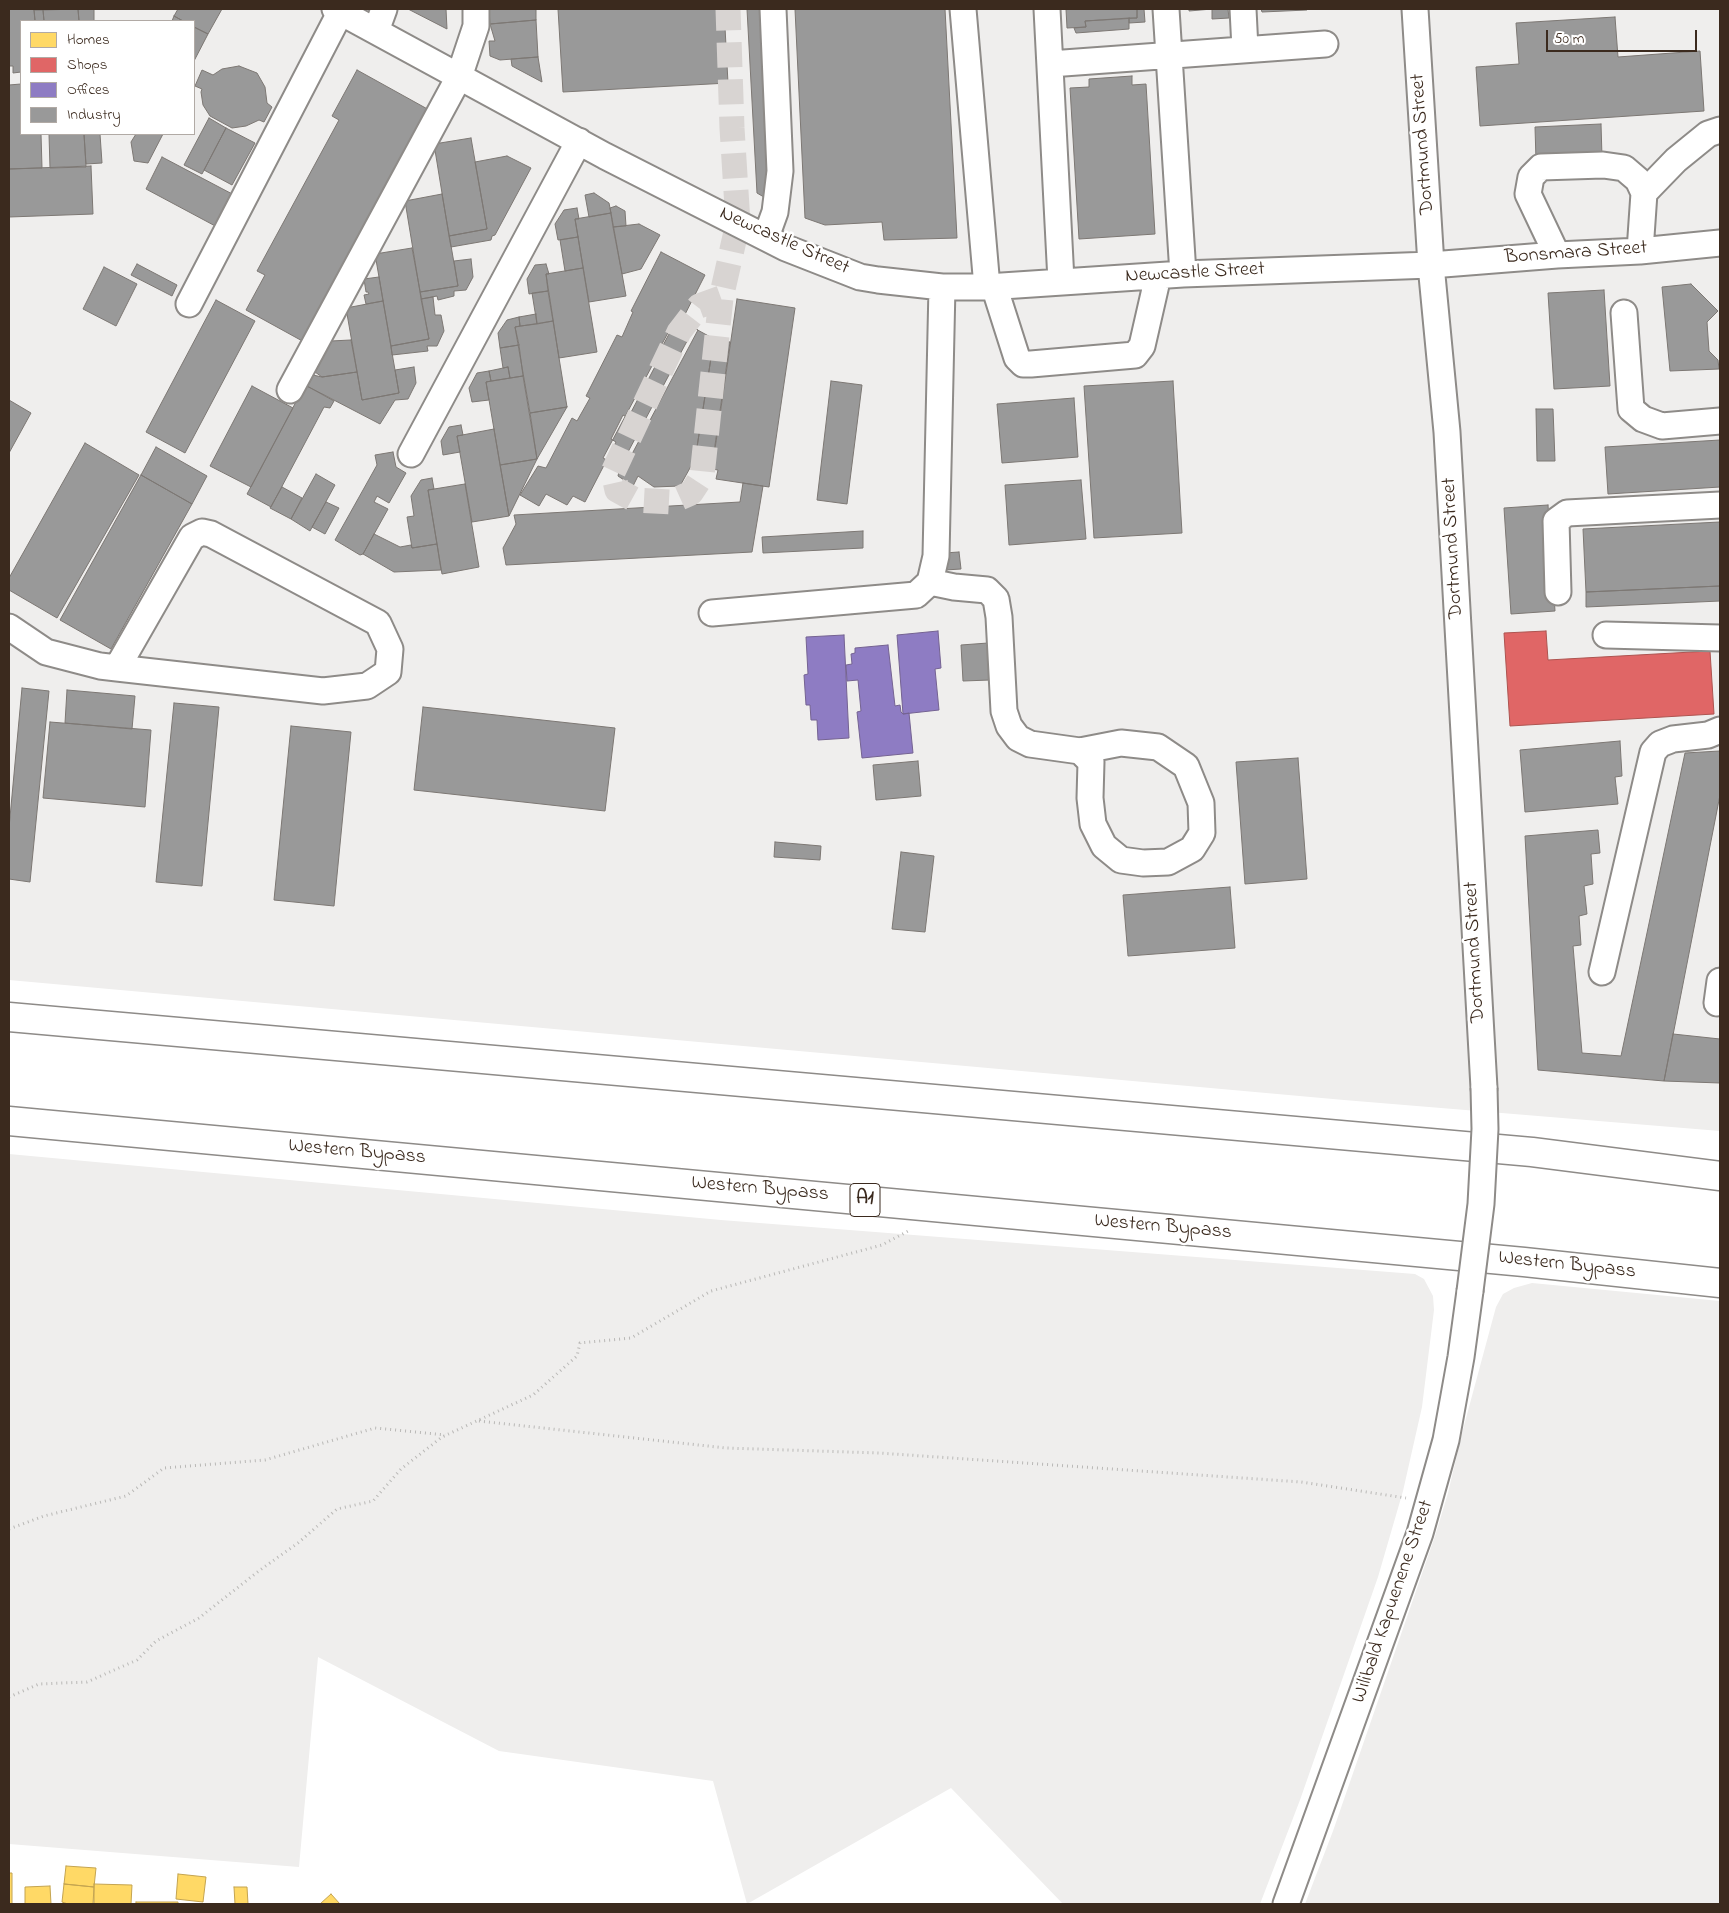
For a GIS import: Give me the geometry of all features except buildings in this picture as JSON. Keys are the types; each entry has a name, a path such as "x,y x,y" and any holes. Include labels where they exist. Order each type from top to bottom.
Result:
{"highway":[{"path":"9,1017 1532,1152 1720,1176"},
{"name":"Western Bypass","path":"9,1121 1476,1257 1720,1283"}],"street":[{"path":"290,390 458,76 476,26 476,9"},
{"path":"766,237 776,212 780,171 774,9"},
{"path":"963,9 990,287 1017,358 1023,364 1031,364 1135,355 1142,346 1158,276"},
{"path":"1047,9 1061,281"},
{"path":"1166,9 1183,274"},
{"path":"1243,9 1245,49"},
{"name":"Dortmund Street","path":"1415,9 1431,265 1447,432 1484,1088 1485,1129 1481,1204 1470,1291"},
{"path":"189,304 338,10"},
{"name":"Newcastle Street","path":"338,10 380,20 458,76 605,156 786,248 860,277 942,288 990,287 1183,274 1431,265"},
{"path":"1050,64 1325,44"},
{"path":"1644,193 1676,160 1708,134 1720,130"},
{"path":"411,454 579,141"},
{"path":"1557,255 1528,194 1531,177 1541,167 1603,165 1624,168 1638,180 1644,193 1640,251"},
{"name":"Bonsmara Street","path":"1431,265 1557,255 1640,251 1720,243"},
{"path":"712,613 916,595 930,582 936,556 942,288"},
{"path":"1624,313 1632,409 1643,420 1662,426 1720,421"},
{"path":"1558,592 1556,521 1567,513 1720,505"},
{"path":"9,628 46,652 100,666 117,668 323,692 367,686 388,672 390,649 378,623 211,534 202,532 192,537 117,668"},
{"path":"930,582 954,587 987,590 996,599 999,617 1004,711 1009,726 1018,738 1030,744 1080,750 1121,743 1158,747 1186,766 1201,803 1202,833 1192,849 1168,862 1143,864 1121,860 1104,846 1093,824 1090,798 1091,762 1080,750"},
{"path":"1606,636 1720,638"},
{"path":"1602,972 1654,752 1660,744 1673,739 1708,736 1720,730"},
{"name":"Wilibald Kapuenene Street","path":"1286,1904 1414,1552 1446,1440 1461,1358 1470,1291"}],"path":[{"path":"9,1696 38,1684 86,1682 136,1660 156,1641 199,1618 260,1570 298,1544 337,1509 374,1501 401,1469 446,1435 533,1396 577,1356 580,1343 631,1338 710,1291 882,1245 916,1226"},
{"path":"478,1420 726,1448 879,1453 1301,1482 1429,1501"},
{"path":"9,1529 44,1516 126,1496 164,1468 265,1460 375,1428 446,1435"}],"shaded area":[{"path":"9,9 1720,9 1720,1131 1344,1100 9,980"},
{"path":"9,1154 721,1220 1415,1274 1424,1279 1433,1296 1434,1310 1422,1407 1403,1491 1378,1577 1300,1800 1260,1904 1063,1904 951,1788 747,1904 713,1781 499,1751 318,1657 299,1867 9,1844"},
{"path":"1532,1283 1720,1301 1720,1904 1305,1904 1333,1831 1435,1536 1496,1307 1503,1294 1514,1288"}],"tunnel":[{"path":"721,298 699,306 679,332 613,472 617,490 635,500 671,502 691,493 702,476 721,298 738,223 732,128 728,9"}]}
